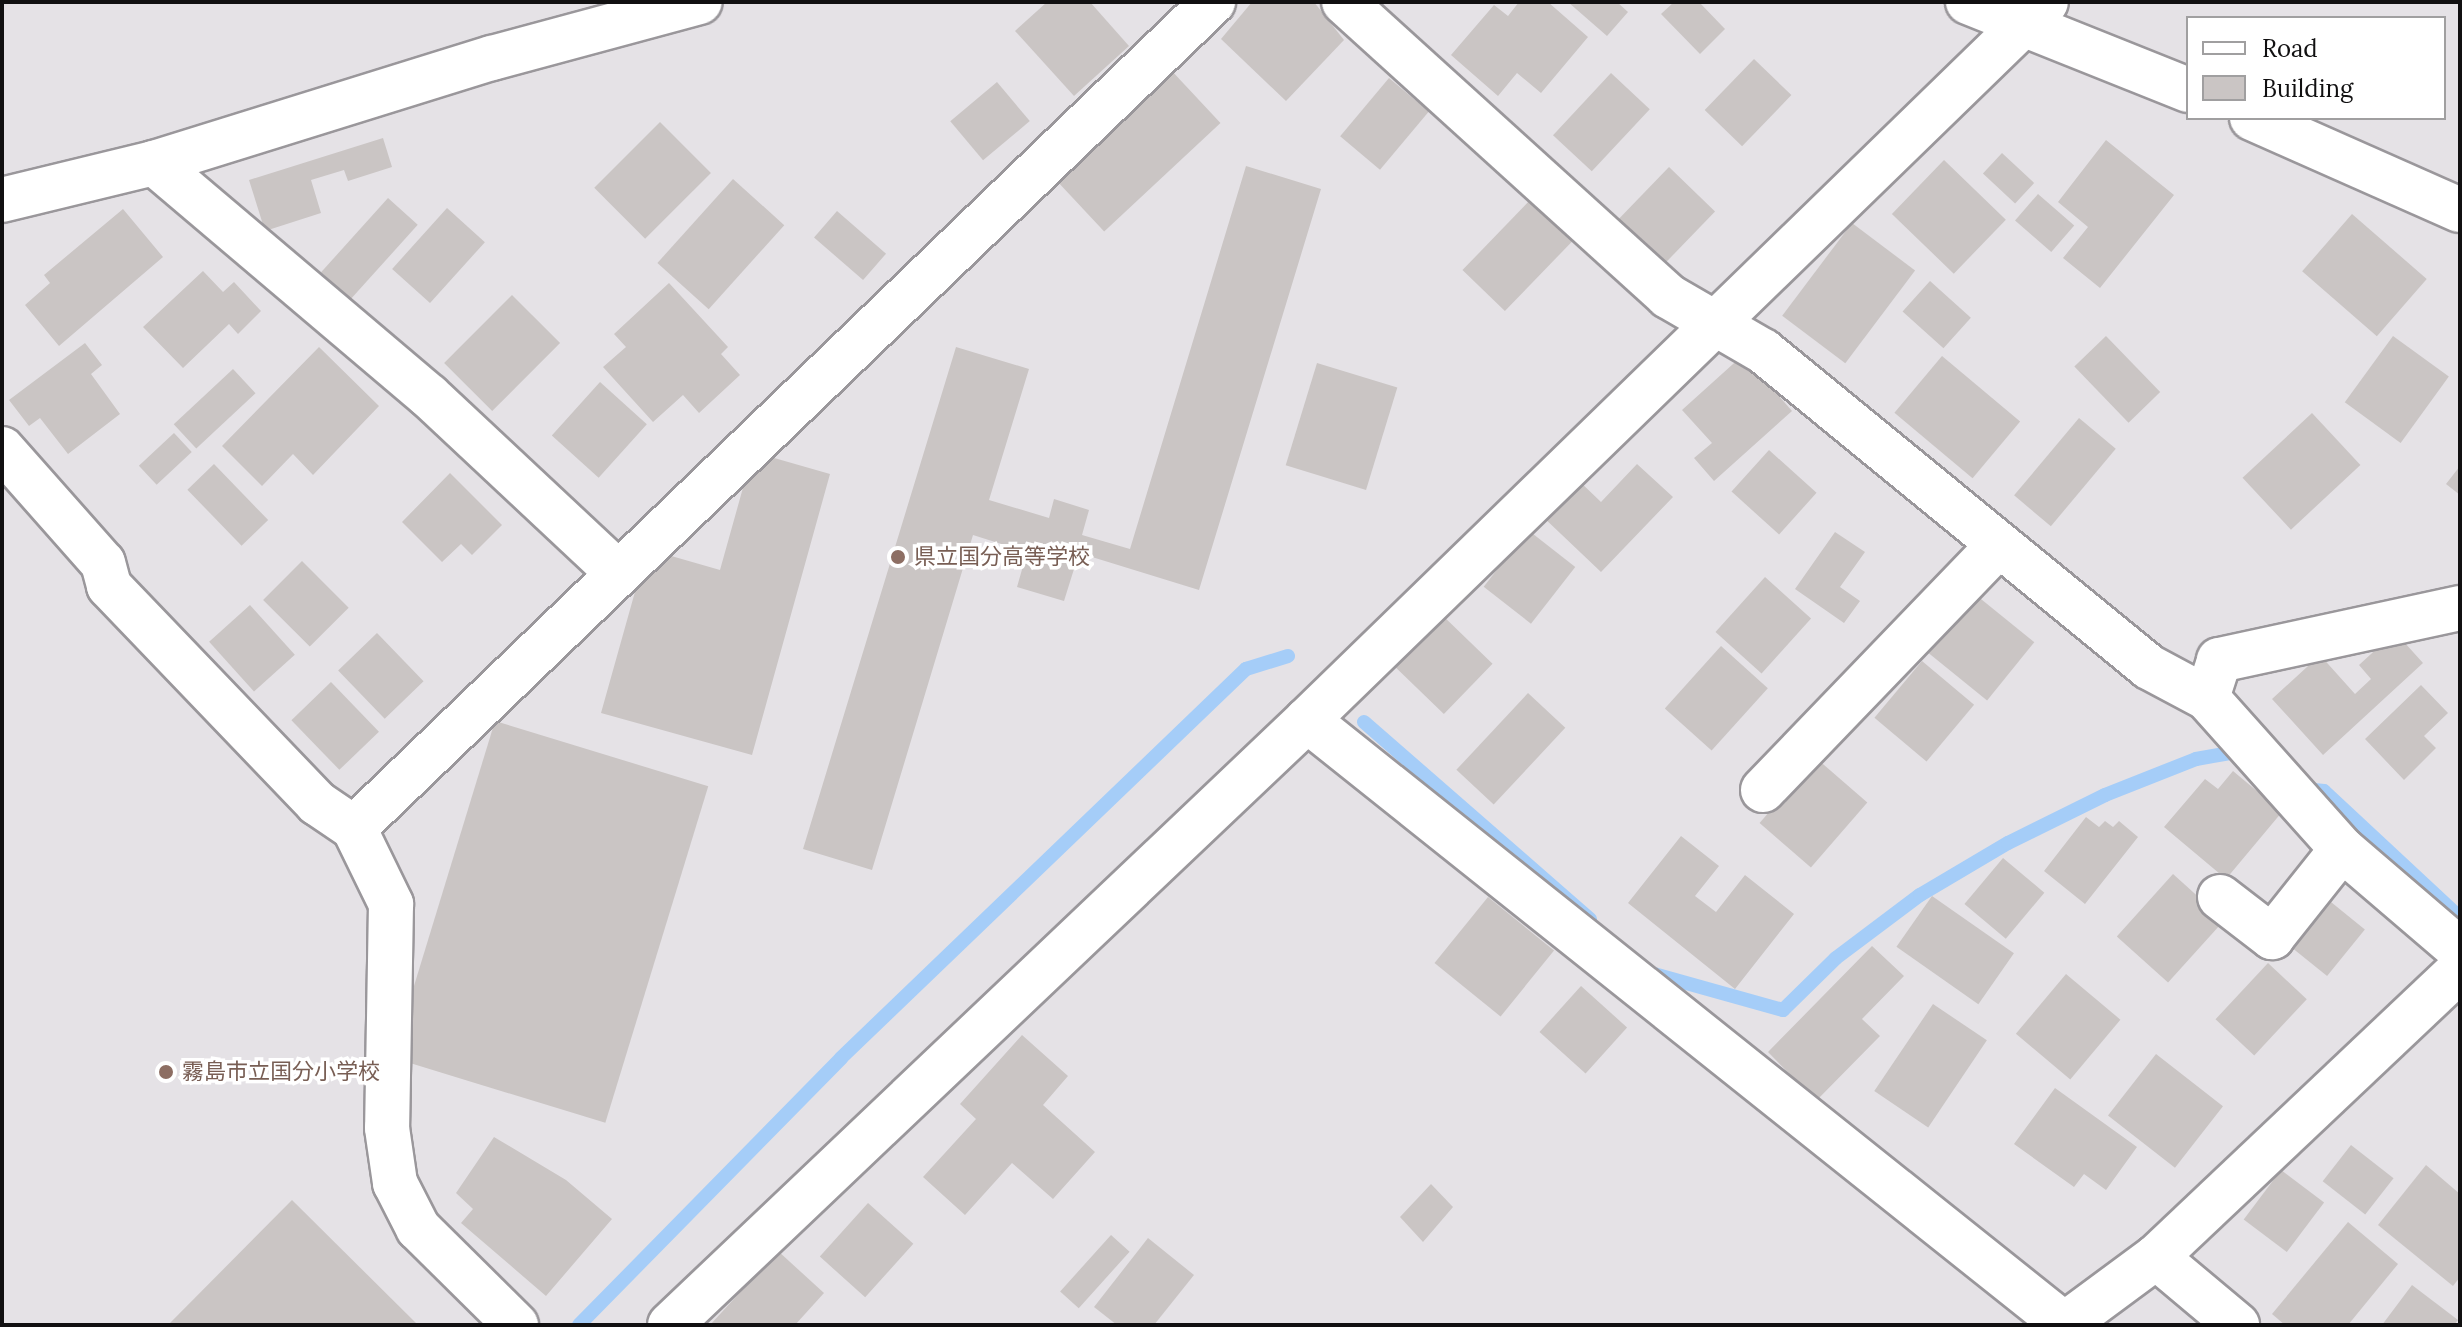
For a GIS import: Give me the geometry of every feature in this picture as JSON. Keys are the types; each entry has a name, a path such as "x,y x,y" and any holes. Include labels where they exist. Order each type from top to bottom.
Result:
{"street":[{"path":"2,200 154,163 492,58 700,2"},
{"path":"354,828 1213,2"},
{"path":"1344,2 1668,296 1763,351 2149,667 2207,698 2342,849 2460,950"},
{"path":"1968,2 2034,14 2186,89"},
{"path":"670,1325 1307,720 2034,14"},
{"path":"2257,120 2460,210"},
{"path":"154,163 429,396 617,572"},
{"path":"2,449 103,563 109,586 317,803 354,828 391,904 387,1128 395,1183 418,1228 516,1325"},
{"path":"1763,790 1998,546"},
{"path":"2207,698 2219,660 2460,608"},
{"path":"1307,720 2064,1325 2156,1257 2460,970"},
{"path":"2220,897 2272,937 2342,849"},
{"path":"2156,1257 2237,1325"}],"building":[{"path":"1047,2 1090,2 1129,46 1074,96 1015,31"},
{"path":"1252,2 1314,2 1344,40 1286,101 1221,39"},
{"path":"1519,2 1548,2 1588,37 1541,93 1517,73 1498,96 1451,55 1494,5 1508,16"},
{"path":"1568,2 1617,2 1628,12 1607,36"},
{"path":"1674,2 1699,2 1725,29 1700,54 1661,14"},
{"path":"1754,59 1791,95 1742,146 1705,110"},
{"path":"1170,69 1220,123 1104,232 1054,177"},
{"path":"1611,73 1650,109 1592,171 1553,135"},
{"path":"1389,78 1429,111 1380,170 1340,136"},
{"path":"997,82 1030,121 983,160 950,121"},
{"path":"660,122 711,173 645,239 594,188"},
{"path":"383,138 392,167 348,181 344,170 311,180 321,213 265,231 249,180"},
{"path":"2106,140 2174,195 2100,288 2063,258 2088,227 2058,202"},
{"path":"2002,153 2034,183 2015,203 1983,173"},
{"path":"1944,160 2006,220 1954,274 1892,214"},
{"path":"1246,166 1321,189 1199,590 1079,553 1064,601 1017,587 1027,552 973,535 872,870 803,849 956,347 1029,369 989,500 1049,518 1054,499 1089,510 1082,535 1130,549"},
{"path":"1669,167 1715,211 1664,264 1618,220"},
{"path":"733,179 784,225 709,309 657,263"},
{"path":"2038,194 2074,225 2051,252 2015,220"},
{"path":"1534,196 1576,237 1505,311 1462,270"},
{"path":"388,198 418,225 351,299 321,272"},
{"path":"447,208 485,242 430,303 392,269"},
{"path":"123,209 163,257 59,346 25,305 50,283 44,275"},
{"path":"837,211 886,254 863,280 814,237"},
{"path":"2352,214 2427,279 2377,336 2302,271"},
{"path":"1852,223 1915,271 1845,363 1782,316"},
{"path":"203,271 223,292 234,282 261,311 238,334 229,324 183,368 143,327"},
{"path":"1930,281 1971,318 1943,348 1903,311"},
{"path":"669,283 728,347 721,354 740,375 699,413 683,395 653,422 603,367 626,347 614,334"},
{"path":"512,295 560,343 492,411 444,363"},
{"path":"2106,336 2160,392 2129,423 2074,367"},
{"path":"2393,336 2449,377 2401,443 2345,402"},
{"path":"85,343 102,365 91,374 120,414 68,454 40,418 29,426 9,400"},
{"path":"319,347 379,406 313,475 293,454 262,486 222,446"},
{"path":"1743,355 1792,411 1714,481 1694,458 1712,443 1682,410"},
{"path":"1942,356 2020,422 1973,478 1894,413"},
{"path":"1317,363 1397,388 1366,490 1286,465"},
{"path":"233,369 256,393 196,448 174,424"},
{"path":"600,382 647,424 599,478 552,436"},
{"path":"2312,413 2360,465 2291,530 2243,478"},
{"path":"2079,418 2116,449 2051,526 2014,495"},
{"path":"174,433 192,452 157,485 139,466"},
{"path":"1769,450 1817,493 1779,534 1732,492"},
{"path":"753,452 830,474 752,755 601,713 647,549 720,570"},
{"path":"214,464 268,520 242,546 187,490"},
{"path":"1637,464 1673,497 1601,572 1541,515 1576,478 1601,502"},
{"path":"2460,466 2460,495 2446,484"},
{"path":"450,473 502,525 472,555 461,544 442,562 402,522"},
{"path":"1528,530 1575,567 1531,624 1484,587"},
{"path":"1835,532 1865,552 1840,587 1860,601 1844,623 1795,589"},
{"path":"302,561 349,608 310,647 263,600"},
{"path":"1765,577 1811,618 1762,673 1715,632"},
{"path":"1976,595 2034,642 1987,700 1929,653"},
{"path":"250,605 295,655 254,692 209,642"},
{"path":"1440,613 1493,664 1444,714 1391,663"},
{"path":"2395,632 2423,663 2323,755 2272,699 2320,655 2355,694 2371,679 2359,665"},
{"path":"377,633 424,681 385,719 338,671"},
{"path":"1721,646 1768,688 1712,751 1665,708"},
{"path":"1922,661 1974,705 1927,761 1874,718"},
{"path":"331,682 379,732 339,770 291,720"},
{"path":"2421,685 2448,713 2424,736 2436,748 2404,780 2365,739"},
{"path":"1528,693 1565,728 1494,805 1456,770"},
{"path":"495,721 708,786 605,1123 392,1058"},
{"path":"1816,758 1867,803 1811,868 1760,823"},
{"path":"2233,771 2282,812 2226,879 2164,827 2205,779 2218,789"},
{"path":"2086,817 2099,827 2105,821 2113,827 2119,821 2138,837 2085,904 2044,871"},
{"path":"1681,836 1719,866 1695,896 1716,912 1745,875 1794,914 1735,989 1628,903"},
{"path":"2003,858 2044,893 2006,939 1964,904"},
{"path":"2173,874 2224,920 2168,983 2117,936"},
{"path":"1932,896 2014,953 1978,1004 1896,947"},
{"path":"1488,897 1554,950 1501,1017 1435,963"},
{"path":"2326,898 2365,929 2327,976 2288,945"},
{"path":"1872,946 1904,976 1862,1019 1880,1036 1816,1101 1768,1052"},
{"path":"2268,963 2307,999 2254,1055 2215,1019"},
{"path":"2066,974 2120,1020 2070,1079 2016,1034"},
{"path":"1581,986 1627,1027 1586,1074 1540,1032"},
{"path":"1933,1004 1987,1040 1928,1127 1874,1091"},
{"path":"1022,1035 1068,1076 1043,1105 1095,1152 1053,1199 1012,1163 965,1215 923,1177 976,1119 960,1104"},
{"path":"2156,1054 2223,1106 2175,1168 2108,1115"},
{"path":"2055,1088 2137,1147 2106,1190 2084,1174 2074,1187 2014,1144"},
{"path":"494,1137 566,1180 612,1219 546,1296 461,1223 473,1209 456,1193"},
{"path":"2351,1145 2394,1178 2365,1214 2323,1181"},
{"path":"2426,1165 2460,1194 2460,1277 2453,1286 2378,1225"},
{"path":"2281,1170 2324,1202 2287,1252 2244,1220"},
{"path":"1431,1184 1453,1207 1423,1242 1400,1217"},
{"path":"292,1200 418,1325 168,1325"},
{"path":"868,1203 913,1244 865,1297 820,1257"},
{"path":"2348,1222 2398,1264 2348,1325 2285,1325 2272,1314"},
{"path":"1111,1235 1130,1252 1079,1308 1060,1291"},
{"path":"1148,1238 1194,1275 1154,1325 1117,1325 1094,1307"},
{"path":"778,1251 824,1293 795,1325 710,1325"},
{"path":"2412,1285 2458,1320 2454,1325 2382,1325"}],"waterway":[{"path":"579,1325 841,1058 1246,669 1288,656"},
{"path":"1364,722 1590,919"},
{"path":"1654,974 1783,1010 1836,958 1920,895 2008,843 2105,795 2196,759 2231,753 2244,757"},
{"path":"2314,790 2324,791 2460,918"}],"place":[{"name":"県立国分高等学校","path":"898,557"},
{"name":"霧島市立国分小学校","path":"166,1072"}]}
